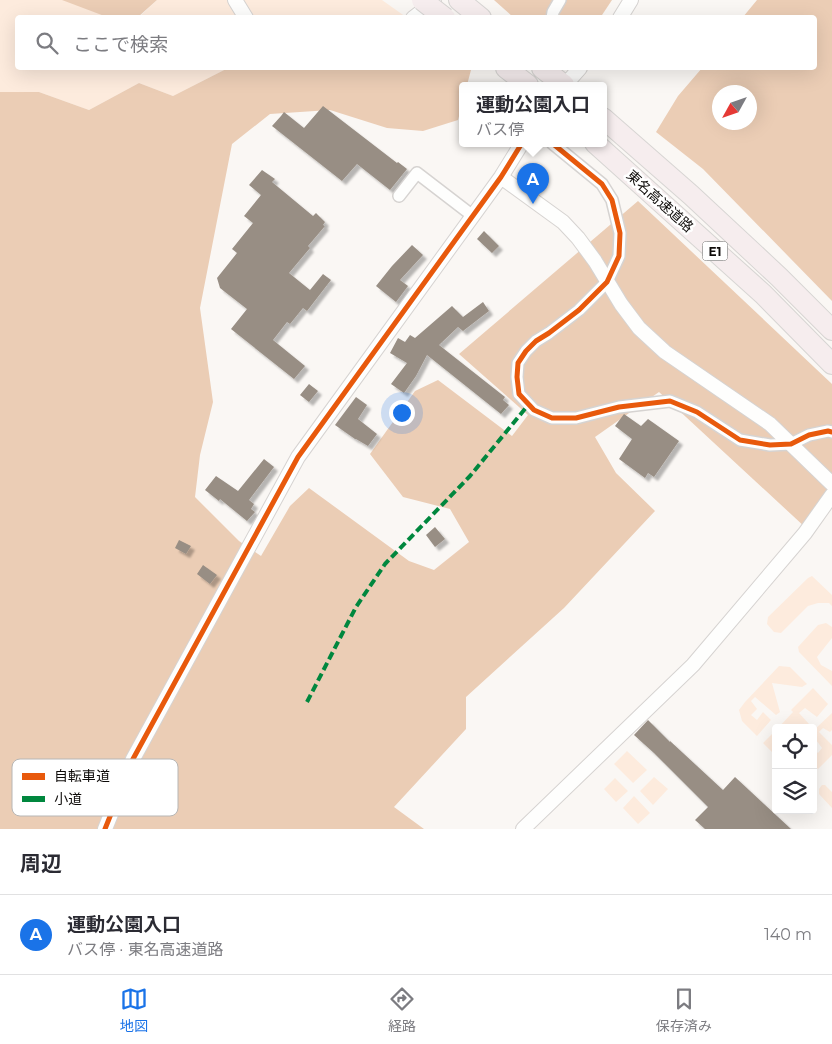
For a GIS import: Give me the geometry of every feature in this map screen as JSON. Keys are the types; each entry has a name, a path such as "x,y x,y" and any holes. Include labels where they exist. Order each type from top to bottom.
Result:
{"highway":[{"path":"422,0 440,15"},
{"path":"509,70 524,82"},
{"path":"545,70 560,82"},
{"name":"東名高速道路","path":"607,122 691,195 772,270 832,330"},
{"name":"東名高速道路","path":"599,147 756,288 832,364"}],"street":[{"path":"235,0 244,15"},
{"path":"417,15 437,0"},
{"path":"552,15 560,0"},
{"path":"622,15 631,0"},
{"path":"567,82 577,70"},
{"path":"133,759 298,457 501,177 520,147"},
{"path":"557,147 602,184 612,200 620,233 619,256 607,282 579,310 536,341 518,363 519,394 534,410 552,418 576,418 619,407 670,401 696,412 740,440 770,445 791,444 808,435 832,432"},
{"path":"399,196 417,173 473,216"},
{"path":"501,177 563,222 578,238 595,261 621,304 640,328 665,352 770,424 832,484"},
{"path":"523,829 693,665 805,533 832,494"},
{"path":"106,829 111,816"}],"shaded area":[{"path":"0,0 72,0 106,15 15,15 15,70 224,70 173,96 139,83 89,110 39,92 0,92"},
{"path":"62,0 157,0 140,15 102,15"},
{"path":"157,0 382,0 403,15 141,15"},
{"path":"494,0 612,0 602,15 511,15"},
{"path":"757,0 832,0 832,301 703,169 656,132 678,96 700,70 817,70 817,15 745,15"},
{"path":"224,70 471,70 468,82 459,82 458,120 423,131 387,128 330,110 270,114 232,144 200,308 213,402 200,455 195,497 239,541 261,556 290,506 309,488 409,561 434,570 469,542 450,509 403,497 370,454 415,391 438,380 512,436 528,415 459,354 638,201 832,384 832,494 806,528 659,392 595,437 616,473 655,511 564,608 466,697 466,729 394,807 424,829 0,829 0,92 39,92 89,110 139,83 173,96"},
{"path":"812,576 832,595 832,606 829,603 818,603 808,606 781,633 774,632 767,624 768,617"},
{"path":"826,623 832,627 832,638 817,657 821,665 832,671 832,686 799,652 798,647 818,625"},
{"path":"779,666 790,667 807,684 802,687 772,683 780,712 776,715 755,697 751,701 757,709 751,715 757,720 763,712 771,720 757,736 742,721 739,710"},
{"path":"813,688 828,704 817,717 805,708 799,713 809,724 782,724 793,712 791,710"},
{"path":"832,713 832,730 830,732 823,728 819,732 832,745 832,755 818,769 817,752 822,748 817,741 817,727"},
{"path":"772,734 772,752 763,743"},
{"path":"627,751 647,770 633,783 614,764"},
{"path":"654,777 668,789 653,805 640,791"},
{"path":"615,778 628,791 616,802 604,789"},
{"path":"822,785 825,785 832,792 832,808 819,794 819,789"},
{"path":"634,796 650,813 638,824 623,808"}],"building":[{"path":"323,106 407,169 390,190 357,164 342,181 272,126 284,112 304,128"},
{"path":"262,170 275,179 272,182 313,216 316,213 325,222 323,225 325,226 308,246 310,248 289,273 310,290 323,274 331,280 307,311 303,308 290,324 287,322 273,340 305,366 294,379 231,329 247,309 220,288 217,278 237,253 232,249 253,223 244,216 261,195 249,185"},
{"path":"484,231 499,246 492,253 477,239"},
{"path":"412,245 423,255 400,280 408,286 396,302 376,286"},
{"path":"483,302 489,311 463,331 458,327 439,345 505,397 503,400 509,405 501,414 427,355 404,393 391,384 407,363 390,353 398,338 405,342 410,335 415,338 452,306 463,317"},
{"path":"309,384 318,391 309,402 300,395"},
{"path":"356,397 367,405 358,419 377,434 368,446 335,425"},
{"path":"624,414 641,426 648,419 679,441 654,477 648,473 645,478 619,459 632,439 615,426"},
{"path":"264,459 274,467 249,500 254,504 251,509 255,512 247,521 220,499 219,501 205,490 216,476 238,491"},
{"path":"435,527 445,539 435,547 426,535"},
{"path":"179,540 191,546 186,554 175,548"},
{"path":"203,565 217,575 210,584 197,574"},
{"path":"648,720 723,790 735,777 772,811 772,814 775,814 791,829 705,829 695,820 708,807 634,735"}],"marked path":[{"path":"307,702 356,607 385,564 470,476 529,404"}],"cycle path":[{"path":"133,759 298,457 501,177 520,147"},
{"path":"557,147 602,184 612,200 620,233 619,256 607,282 579,310 536,341 518,363 519,394 534,410 552,418 576,418 619,407 670,401 697,412 740,440 770,445 791,444 809,435 828,431 832,432"},
{"path":"105,829 110,816"}],"place":[{"name":"運動公園入口","path":"533,204"}]}
